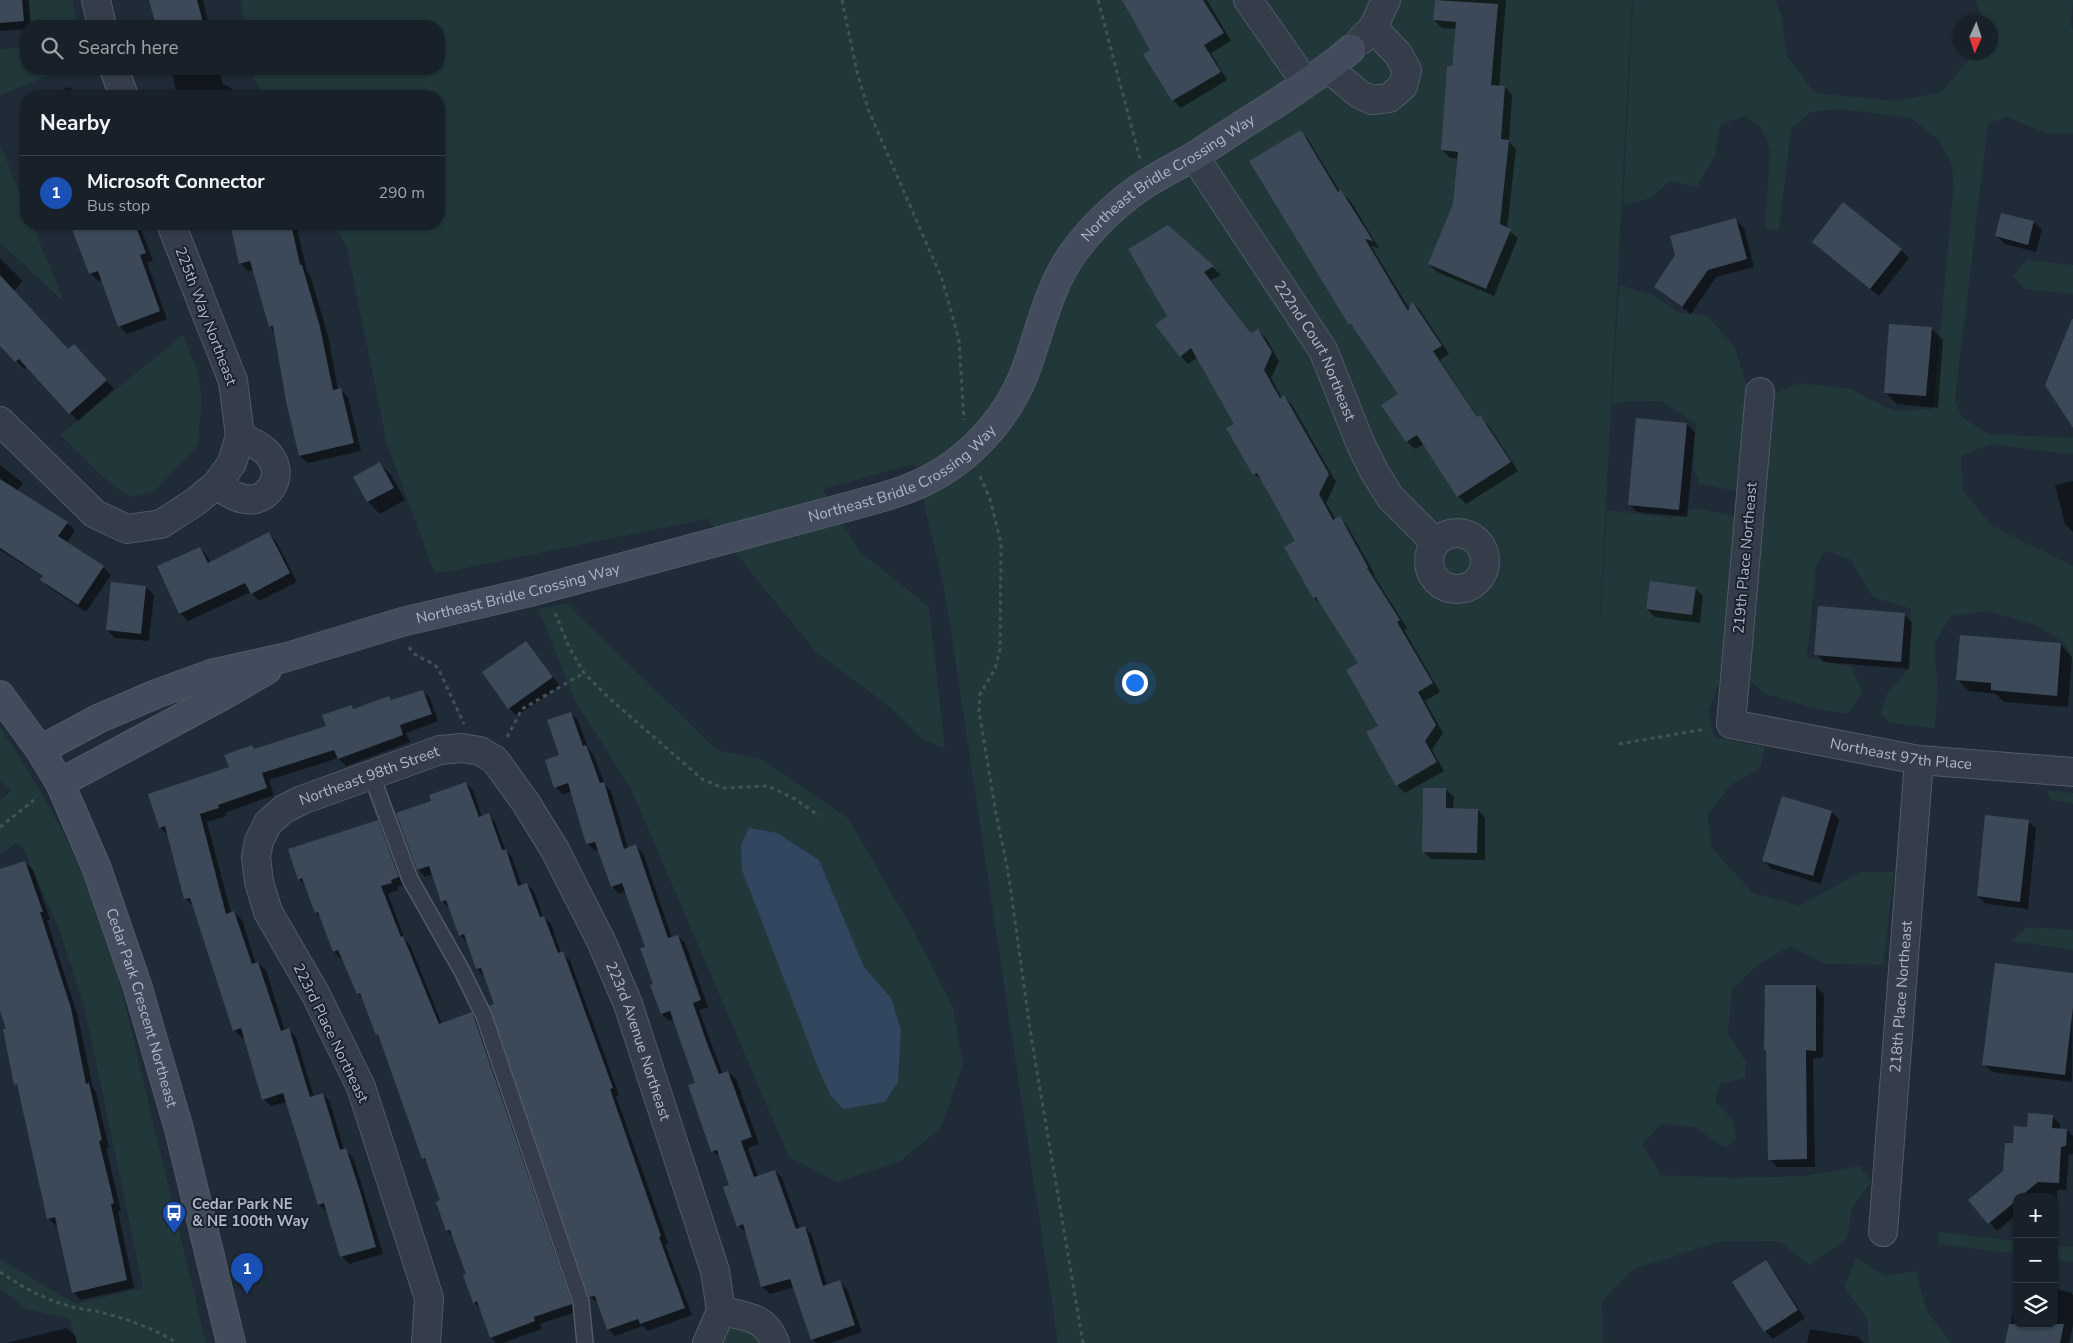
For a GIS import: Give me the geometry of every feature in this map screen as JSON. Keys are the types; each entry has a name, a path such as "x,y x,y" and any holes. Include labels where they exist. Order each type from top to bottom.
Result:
{"street":[{"path":"96,0 101,20"},
{"path":"1248,0 1318,76 1372,100 1389,98 1403,86 1407,70 1398,54 1373,28 1386,0"},
{"name":"Northeast Bridle Crossing Way","path":"40,750 100,718 156,694 211,674 287,657 402,622 530,592 834,511 913,487 949,468 980,443 1007,409 1025,372 1059,278 1072,254 1091,231 1113,210 1146,184 1194,156 1318,76 1373,28"},
{"path":"116,75 122,90"},
{"name":"222nd Court Northeast","path":"1194,156 1323,350 1360,445 1374,472 1390,497 1435,542"},
{"name":"225th Way Northeast","path":"0,421 95,514 127,529 161,524 195,502 216,485 232,463 240,436 233,381 173,230"},
{"name":"219th Place Northeast","path":"1731,724 1760,392"},
{"path":"216,485 232,495 246,499 256,499 272,488 276,476 275,462 268,453 240,436"},
{"name":"Northeast Bridle Crossing Way","path":"60,783 222,696 287,657"},
{"name":"Cedar Park Crescent Northeast","path":"0,695 40,750 60,783 97,869 138,985 179,1129 231,1343"},
{"name":"Northeast 97th Place","path":"1731,724 1919,760 2073,772"},
{"name":"Northeast 98th Street","path":"259,841 268,823 284,809 302,800 440,750 468,749 480,751 495,760"},
{"name":"223rd Avenue Northeast","path":"495,760 526,803 555,850 602,943 628,1004 707,1244 720,1292 721,1311 707,1343"},
{"name":"218th Place Northeast","path":"1883,1232 1919,760"},
{"name":"223rd Place Northeast","path":"259,841 256,857 259,882 268,912 316,995 361,1087 429,1298 426,1343"},
{"path":"721,1311 746,1316 762,1322 771,1331 775,1343"}],"lane":[{"path":"371,774 410,879 462,970 484,1016 581,1302 585,1343"}],"path":[{"path":"842,0 857,72 868,109 945,287 959,340 964,421 970,451 990,498 1000,543 1000,650 995,670 980,694 979,711 996,814 1008,871 1031,1036 1083,1343"},
{"path":"1098,0 1139,156"},
{"path":"554,612 569,647 584,672 609,698 702,779 723,788 768,786 796,799 819,816"},
{"path":"402,622 409,649 414,655 431,662 438,668 463,720 468,749"},
{"path":"495,760 522,709 584,672"},
{"path":"1618,744 1731,724"},
{"path":"0,827 34,800"},
{"path":"0,1272 23,1288 50,1299 70,1307 96,1311 160,1332 177,1343"}],"green space":[{"path":"26,0 72,0 77,20 28,20"},
{"path":"241,0 1632,0 1598,658 1607,510 1672,518 1694,508 1738,517 1720,681 1708,712 1715,737 1765,747 1761,767 1731,785 1707,815 1712,848 1753,893 1799,906 1861,872 1894,872 1883,965 1825,964 1790,946 1758,965 1732,989 1728,1033 1746,1062 1745,1078 1720,1084 1715,1101 1732,1119 1736,1139 1726,1148 1694,1127 1661,1124 1642,1144 1661,1175 1734,1178 1805,1176 1860,1166 1871,1182 1852,1208 1847,1239 1809,1265 1779,1241 1718,1242 1634,1269 1602,1301 1603,1343 1058,1343 946,598 915,464 823,489 860,552 929,607 945,748 922,739 890,707 816,652 708,519 435,574 387,444 347,247 337,230 445,230 445,90 261,90 253,75 445,75 445,20 244,20"},
{"path":"1633,0 1776,0 1782,17 1787,56 1815,93 1896,101 1941,92 1968,60 1998,60 1998,15 1980,15 1976,0 2073,0 2071,26 2073,30 2073,134 2048,134 2007,117 1988,123 1955,400 1962,417 1988,434 2073,438 2073,454 1991,444 1961,456 1963,491 1992,526 2073,566 2073,662 2066,644 2036,625 1987,611 1951,616 1934,644 1938,688 1935,728 1891,723 1881,713 1887,694 1908,670 1911,609 1873,597 1850,559 1825,551 1816,567 1807,658 1852,667 1862,692 1848,714 1812,708 1764,693 1748,678 1773,395 1798,383 1850,389 1894,411 1933,409 1954,184 1951,162 1938,139 1911,118 1841,109 1811,112 1791,129 1779,229 1765,229 1770,149 1761,127 1745,116 1720,125 1715,155 1697,187 1669,181 1651,198 1623,205"},
{"path":"20,47 20,75 50,75 0,96 0,50"},
{"path":"0,144 20,194 20,230 34,230 64,302 0,242"},
{"path":"2027,260 2073,265 2073,294 2025,289 2013,276"},
{"path":"1619,285 1653,295 1680,313 1708,316 1735,347 1750,397 1742,492 1699,484 1693,465 1696,424 1661,401 1623,402 1612,405"},
{"path":"183,335 197,369 202,396 198,445 155,491 130,497 103,477 60,435"},
{"path":"566,603 717,750 761,759 848,818 912,928 953,1007 963,1065 941,1127 901,1161 837,1182 789,1157 632,791 576,702 538,609"},
{"path":"0,727 39,788 62,830 83,874 101,920 123,995 206,1343 77,1343 70,1319 26,1309 0,1288 0,1259 76,1304 143,1288 85,1009 59,929 22,845 16,843 0,854 0,801 11,791 0,780"},
{"path":"2047,790 2073,793 2073,804 2051,800"},
{"path":"2027,927 2073,930 2073,950 2012,941"},
{"path":"1940,1232 2013,1241 2013,1253 1938,1244"},
{"path":"2058,1245 2073,1247 2073,1262 2058,1260"},
{"path":"1856,1258 1885,1276 1916,1271 1927,1311 1951,1343 1869,1343 1867,1318 1844,1287"},
{"path":"721,1311 775,1343 707,1343"}],"water":[{"path":"749,828 777,833 819,860 864,967 891,998 901,1030 898,1082 885,1102 843,1109 831,1096 819,1070 742,870 741,845"}],"building":[{"path":"0,0 22,0 24,20 0,23"},
{"path":"149,0 197,0 202,20 154,20"},
{"path":"1122,0 1203,0 1224,33 1204,45 1221,72 1172,101 1143,54 1150,50"},
{"path":"1435,0 1498,4 1491,85 1505,86 1501,139 1509,140 1500,224 1511,229 1486,289 1428,264 1453,204 1458,152 1441,150 1447,66 1452,66 1456,22 1433,20"},
{"path":"1301,130 1338,192 1341,190 1373,241 1365,239 1408,311 1412,301 1442,346 1433,351 1477,417 1480,415 1511,462 1457,497 1417,435 1406,442 1381,405 1398,394 1351,324 1349,325 1249,161"},
{"path":"1843,202 1902,249 1870,289 1812,242"},
{"path":"2001,213 2034,221 2028,245 1995,236"},
{"path":"1736,218 1747,259 1708,270 1682,307 1654,287 1675,255 1670,236"},
{"path":"1168,225 1214,266 1204,272 1251,333 1258,329 1272,352 1264,370 1280,398 1284,395 1329,474 1319,494 1333,520 1340,516 1367,568 1400,620 1397,622 1433,683 1418,692 1436,725 1425,741 1437,762 1396,786 1366,732 1378,726 1346,670 1358,663 1316,597 1313,598 1284,547 1295,541 1257,473 1253,475 1226,428 1234,424 1191,348 1180,357 1155,325 1167,316 1128,249"},
{"path":"72,230 137,230 146,253 140,255 160,311 118,327 98,271 89,274"},
{"path":"231,230 292,230 300,265 302,265 320,327 333,390 341,388 354,443 299,456 286,401 273,326 269,327 250,261 239,264"},
{"path":"0,275 68,349 74,344 107,380 69,414 19,359 15,362 0,346"},
{"path":"2073,319 2073,428 2045,385"},
{"path":"1889,324 1932,327 1926,396 1884,393"},
{"path":"1636,418 1687,423 1679,510 1628,505"},
{"path":"380,462 394,488 367,502 353,477"},
{"path":"0,479 68,522 58,536 104,566 78,605 40,580 43,576 0,548"},
{"path":"269,532 290,573 251,594 245,583 179,614 157,566 200,547 208,563"},
{"path":"1650,581 1696,587 1692,615 1646,609"},
{"path":"111,582 146,586 141,634 106,630"},
{"path":"1818,606 1905,613 1901,662 1814,655"},
{"path":"1960,635 2061,643 2057,696 1991,690 1991,683 1956,680"},
{"path":"526,641 553,677 508,709 482,672"},
{"path":"423,690 432,714 400,725 403,735 338,759 334,750 262,773 267,788 218,805 219,808 200,814 226,914 234,911 252,964 258,962 281,1031 289,1028 310,1097 323,1093 340,1150 346,1148 360,1191 376,1247 340,1257 324,1203 318,1205 283,1093 262,1100 241,1028 233,1031 190,898 184,899 165,826 159,828 148,794 229,767 224,755 252,745 254,749 326,726 322,715 352,705 353,709 389,696 391,700"},
{"path":"571,712 583,746 586,745 600,783 604,782 624,849 636,844 668,938 678,935 701,1000 693,1003 707,1043 719,1074 728,1071 752,1137 741,1141 754,1177 775,1170 796,1229 805,1226 823,1286 840,1280 855,1325 811,1340 790,1279 761,1287 743,1224 737,1227 723,1187 729,1185 717,1150 711,1152 688,1085 695,1083 670,1011 661,1014 650,985 653,984 640,948 645,947 622,883 611,887 595,842 586,844 568,783 554,788 545,760 559,755 547,720"},
{"path":"466,782 479,817 489,813 502,850 506,849 518,886 527,883 540,917 544,916 558,953 563,951 613,1088 610,1089 661,1236 659,1237 685,1308 640,1324 638,1319 607,1330 595,1296 589,1297 489,1006 494,1004 481,968 476,969 464,934 459,936 446,900 441,902 429,866 417,870 396,813 431,801 429,795"},
{"path":"1423,788 1446,788 1446,808 1478,809 1477,853 1422,852"},
{"path":"1782,796 1832,811 1813,876 1762,861"},
{"path":"1985,815 2029,820 2020,902 1977,896"},
{"path":"378,820 399,877 391,880 392,883 381,886 401,937 403,936 439,1024 472,1012 572,1304 534,1317 535,1321 490,1338 477,1301 473,1303 463,1275 466,1274 450,1230 446,1231 436,1202 440,1200 425,1158 422,1159 378,1034 376,1035 360,993 357,994 338,950 333,952 318,912 315,913 302,878 298,880 288,849"},
{"path":"25,861 43,912 40,912 71,1008 86,1084 89,1083 102,1140 99,1141 114,1203 111,1204 127,1280 72,1293 55,1217 47,1219 17,1084 14,1085 3,1029 6,1029 0,1011 0,869"},
{"path":"1995,963 2073,973 2073,1007 2065,1075 1982,1065"},
{"path":"1765,985 1816,985 1816,1051 1806,1050 1807,1159 1768,1160 1766,1050 1764,1050"},
{"path":"2028,1113 2053,1115 2052,1128 2067,1129 2066,1146 2061,1147 2059,1183 2038,1182 2025,1193 2013,1193 2013,1203 1988,1224 1968,1200 2003,1171 2005,1143 2013,1143 2014,1126 2027,1127"},
{"path":"1766,1260 1798,1310 1764,1332 1732,1282"},
{"path":"2009,1324 2013,1324 2013,1328 2058,1328 2058,1324 2064,1324 2060,1343 2005,1343"}],"place":[{"name":"Cedar Park NE & NE 100th Way","path":"174,1234"},
{"name":"Microsoft Connector","path":"247,1294"}]}
